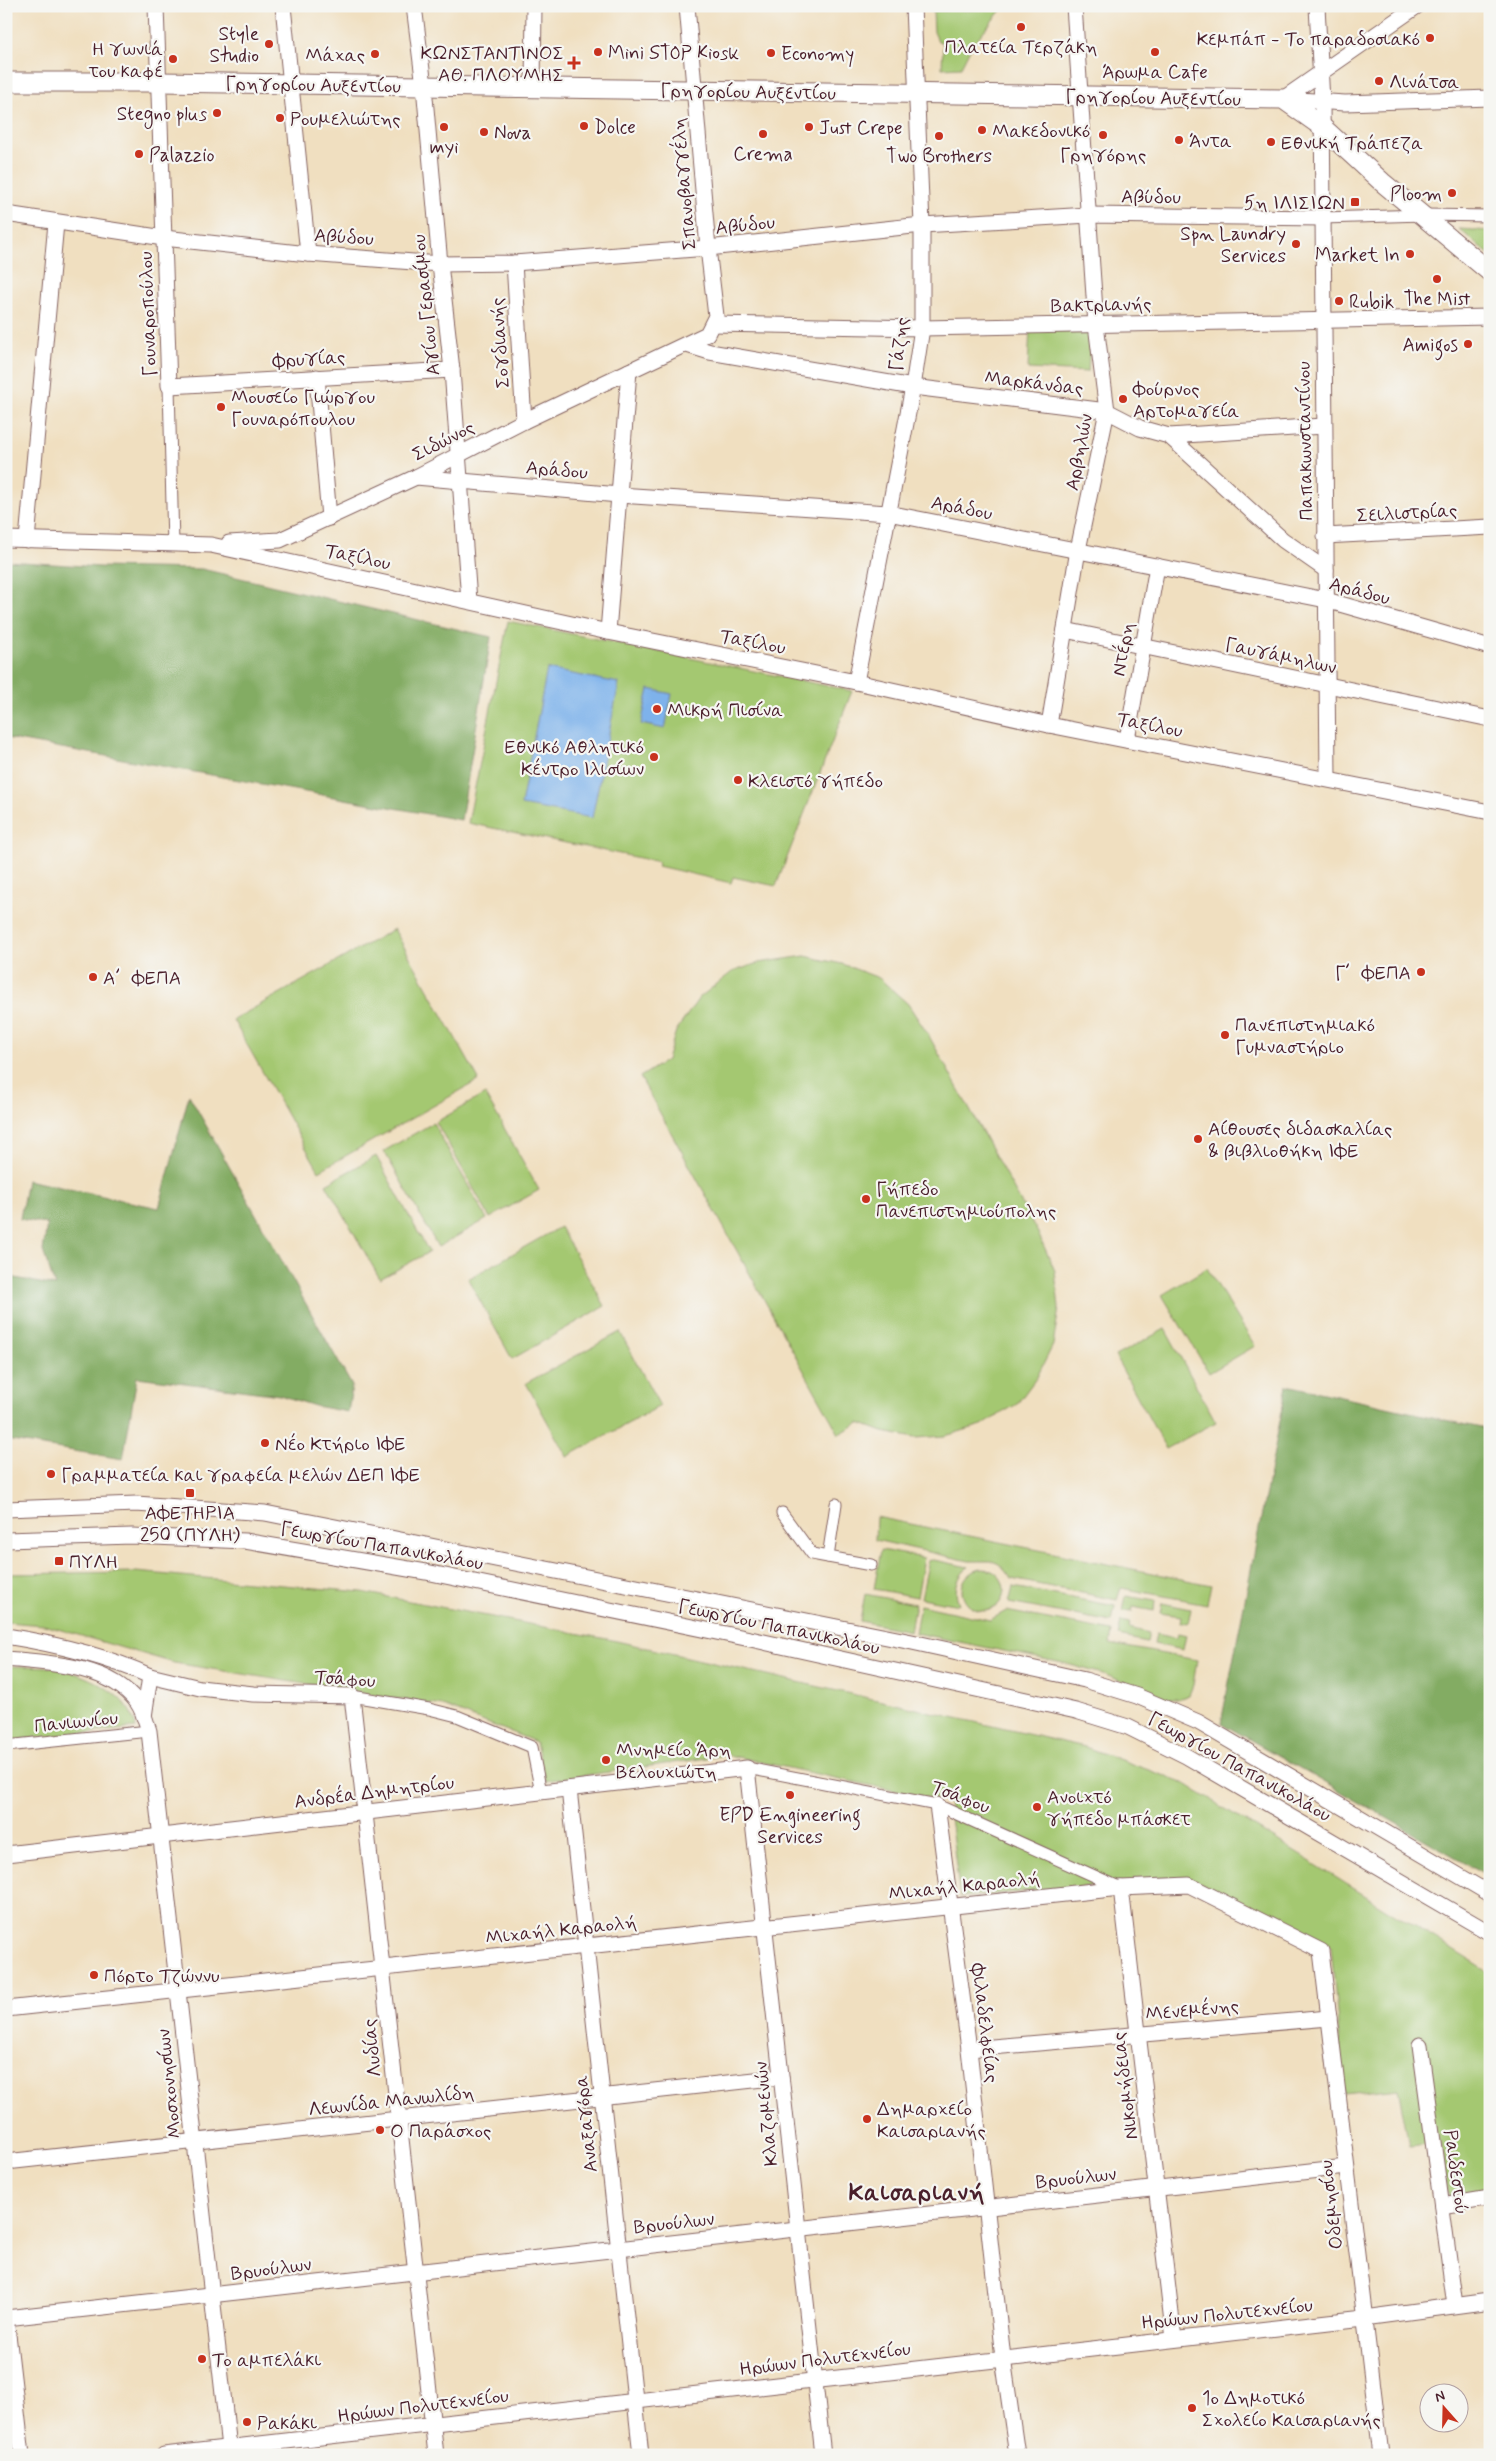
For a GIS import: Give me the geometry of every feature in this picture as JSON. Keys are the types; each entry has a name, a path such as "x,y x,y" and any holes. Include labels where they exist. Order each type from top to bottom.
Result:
{"street":[{"name":"Γουναροπούλου","path":"156,6 160,82 173,545"},
{"path":"283,6 308,254"},
{"name":"Αγίου Γερασίμου","path":"414,6 424,86 440,264 452,370 469,601"},
{"path":"533,87 534,6"},
{"name":"Σπανοβαγγέλη","path":"687,6 696,90 715,320"},
{"name":"Γάζης","path":"856,682 913,387 922,328 922,225 913,6"},
{"name":"Αρβηλών","path":"1049,725 1078,550 1107,411 1096,324 1074,6"},
{"name":"Παπακωνσταντίνου","path":"1317,6 1322,102 1328,779"},
{"path":"1417,6 1283,99 1321,126 1382,182 1424,215 1490,272"},
{"name":"Γρηγορίου Αυξεντίου","path":"6,82 160,82 1081,95 1283,99 1322,102 1490,98"},
{"name":"Αβύδου","path":"6,214 164,238 308,254 440,264 514,262 708,248 922,225 1089,215 1322,218 1424,215 1490,216"},
{"path":"27,540 56,223"},
{"name":"Σογδιανής","path":"514,262 524,421"},
{"name":"Βακτριανής","path":"715,320 922,328 1490,317"},
{"path":"686,344 707,334 715,320"},
{"name":"Σιδώνος","path":"211,544 280,540 416,477 524,421 686,344"},
{"name":"Μαρκάνδας","path":"686,344 710,352 913,387 1107,411 1140,428 1169,436 1283,540 1326,570"},
{"name":"Φρυγίας","path":"169,386 452,370"},
{"path":"608,632 629,371"},
{"path":"317,377 329,518"},
{"path":"1169,436 1324,426"},
{"name":"Αράδου","path":"416,477 619,495 888,513 1326,600 1490,647"},
{"name":"Σειλιστρίας","path":"1326,536 1490,527"},
{"name":"Ταξίλου","path":"6,539 173,545 211,544 608,632 856,682 1049,725 1490,812"},
{"name":"Ντέρη","path":"1127,740 1157,566"},
{"name":"Γαυγάμηλων","path":"1065,630 1490,719"},
{"name":"Γεωργίου Παπανικολάου","path":"6,1509 136,1504 265,1513 921,1644 1086,1680 1137,1696 1198,1722 1490,1894"},
{"path":"821,1560 836,1504"},
{"path":"782,1513 812,1554 821,1560 871,1565"},
{"name":"Γεωργίου Παπανικολάου","path":"6,1540 132,1536 245,1541 426,1572 755,1640 1076,1711 1128,1726 1186,1756 1490,1933"},
{"name":"Τσάφου","path":"6,1636 82,1651 125,1665 150,1676 200,1688 253,1694 352,1696 429,1709 456,1716 532,1746 541,1792"},
{"path":"6,1659 68,1665 111,1681 137,1703 147,1724"},
{"path":"147,1724 150,1676"},
{"name":"Λυδίας","path":"352,1696 436,2455"},
{"name":"Πανιωνίου","path":"6,1746 147,1724"},
{"name":"Μοσχονησίων","path":"147,1724 229,2448"},
{"name":"Τσάφου","path":"747,1768 938,1805 1121,1888"},
{"name":"Ανδρέα Δημητρίου","path":"6,1854 747,1768"},
{"name":"Κλαζομενών","path":"747,1768 823,2455"},
{"name":"Αναξαγόρα","path":"569,1789 642,2455"},
{"name":"Φιλαδελφείας","path":"938,1805 970,2049 1003,2358 1016,2455"},
{"name":"Μιχαήλ Καραολή","path":"6,2009 1121,1888 1189,1886 1321,1951"},
{"name":"Νικομήδειας","path":"1121,1888 1174,2339"},
{"name":"Οδεμησίου","path":"1321,1951 1381,2455"},
{"name":"Μενεμένης","path":"970,2049 1329,2018"},
{"name":"Ραιδεστού","path":"1420,2045 1455,2305"},
{"name":"Λεωνίδα Μανωλίδη","path":"6,2162 781,2077"},
{"name":"Βρυούλων","path":"6,2317 1346,2167"},
{"path":"1442,2206 1490,2198"},
{"name":"Ηρώων Πολυτεχνείου","path":"171,2454 1364,2318 1490,2301"},
{"path":"6,2317 22,2455"}],"green space":[{"path":"1002,9 972,45 961,67 942,68 943,43 938,41 934,32 933,11"},
{"path":"1459,229 1490,231 1490,255"},
{"path":"1030,326 1091,330 1088,372 1028,369"},
{"path":"6,561 100,567 202,569 491,637 461,820 6,738"},
{"name":"Εθνικό Αθλητικό Κέντρο Ιλισίων","path":"508,621 852,691 776,886 733,877 731,883 658,866 659,862 468,823"},
{"path":"394,929 479,1080 319,1171 233,1020"},
{"path":"805,956 842,964 879,978 908,1004 929,1036 1038,1233 1055,1271 1059,1308 1053,1345 1037,1377 1017,1404 982,1425 945,1436 915,1438 883,1432 859,1423 839,1434 640,1077 667,1060 676,1031 699,998 732,972 758,963"},
{"path":"485,1094 539,1190 490,1218 436,1122"},
{"path":"189,1095 352,1386 348,1412 315,1406 280,1395 137,1377 123,1459 6,1440 6,1276 55,1286 43,1251 47,1224 20,1219 27,1180 159,1208"},
{"path":"433,1123 487,1219 438,1247 384,1151"},
{"path":"376,1156 429,1252 380,1279 326,1184"},
{"path":"560,1227 605,1306 512,1359 468,1279"},
{"path":"1207,1268 1255,1346 1209,1373 1162,1295"},
{"path":"1165,1329 1216,1422 1166,1449 1115,1356"},
{"path":"620,1332 660,1406 567,1457 526,1383"},
{"path":"1287,1385 1490,1430 1490,1877 1221,1723"},
{"path":"876,1517 1211,1585 1207,1604 1121,1588 1117,1600 1012,1579 999,1564 992,1561 969,1561 875,1540"},
{"path":"881,1550 924,1558 917,1597 874,1589"},
{"path":"929,1559 968,1567 961,1575 957,1584 956,1594 959,1605 921,1598"},
{"path":"987,1569 995,1572 1001,1578 1004,1590 1001,1602 995,1608 979,1611 971,1608 965,1602 962,1586 965,1578 971,1572"},
{"path":"136,1572 362,1592 612,1640 1085,1747 1182,1782 1490,1973 1490,2193 1449,2200 1439,2142 1409,2145 1398,2088 1344,2094 1331,1946 1191,1878 960,1897 948,1802 728,1755 545,1781 536,1742 443,1706 174,1663 44,1625 6,1622 6,1574"},
{"path":"1013,1587 1115,1606 1112,1622 1009,1603"},
{"path":"865,1594 915,1604 910,1631 860,1621"},
{"path":"1126,1596 1155,1601 1154,1611 1133,1607 1132,1612 1123,1611"},
{"path":"1162,1603 1191,1609 1188,1623 1180,1622 1181,1616 1160,1613"},
{"path":"920,1605 990,1620 1006,1611 1112,1631 1110,1644 1197,1660 1193,1685 1189,1695 1178,1699 1168,1699 1103,1674 1063,1663 915,1633"},
{"path":"1121,1621 1130,1623 1129,1628 1149,1633 1147,1642 1118,1636"},
{"path":"1178,1633 1186,1635 1183,1650 1154,1644 1156,1634 1176,1638"},
{"path":"6,1666 61,1669 97,1682 118,1697 126,1706 133,1716 136,1728 6,1741"}],"water":[{"path":"547,669 619,683 592,818 521,805"},
{"name":"Μικρή Πισίνα","path":"649,689 672,694 665,729 641,724"}],"place":[{"name":"Πλατεία Τερζάκη","path":"1021,27"},
{"name":"Κεμπάπ - Το παραδοσιακό","path":"1430,38"},
{"name":"Style Studio","path":"269,44"},
{"name":"Mini STOP Kiosk","path":"598,52"},
{"name":"Άρωμα Cafe","path":"1155,52"},
{"name":"Economy","path":"771,53"},
{"name":"Μάχας","path":"375,54"},
{"name":"Η γωνιά του καφέ","path":"173,59"},
{"name":"ΚΩΝΣΤΑΝΤΙΝΟΣ ΑΘ. ΠΛΟΥΜΗΣ","path":"574,63"},
{"name":"Λινάτσα","path":"1379,81"},
{"name":"Stegno plus","path":"217,113"},
{"name":"Ρουμελιώτης","path":"280,118"},
{"name":"Dolce","path":"584,126"},
{"name":"myi","path":"444,127"},
{"name":"Just Crepe","path":"809,127"},
{"name":"Μακεδονικό","path":"982,130"},
{"name":"Nova","path":"484,132"},
{"name":"Crema","path":"763,134"},
{"name":"Γρηγόρης","path":"1103,135"},
{"name":"Two Brothers","path":"939,136"},
{"name":"Άντα","path":"1179,140"},
{"name":"Εθνική Τράπεζα","path":"1271,142"},
{"name":"Palazzio","path":"139,154"},
{"name":"Ploom","path":"1452,193"},
{"name":"5η ΙΛΙΣΙΩΝ","path":"1355,202"},
{"name":"Spn Laundry Services","path":"1296,244"},
{"name":"Market In","path":"1410,254"},
{"name":"The Mist","path":"1437,279"},
{"name":"Rubik","path":"1339,301"},
{"name":"Amigos","path":"1468,344"},
{"name":"Φούρνος Αρτομαγεία","path":"1123,399"},
{"name":"Μουσείο Γιώργου Γουναρόπουλου","path":"221,407"},
{"name":"Μικρή Πισίνα","path":"657,709"},
{"name":"Εθνικό Αθλητικό Κέντρο Ιλισίων","path":"654,757"},
{"name":"Κλειστό γήπεδο","path":"738,780"},
{"name":"Γ΄ ΦΕΠΑ","path":"1421,972"},
{"name":"Α΄ ΦΕΠΑ","path":"93,977"},
{"name":"Πανεπιστημιακό Γυμναστήριο","path":"1225,1035"},
{"name":"Αίθουσες διδασκαλίας & βιβλιοθήκη ΙΦΕ","path":"1198,1139"},
{"name":"Γήπεδο Πανεπιστημιούπολης","path":"866,1199"},
{"name":"Νέο Κτήριο ΙΦΕ","path":"265,1443"},
{"name":"Γραμματεία και γραφεία μελών ΔΕΠ ΙΦΕ","path":"51,1474"},
{"name":"ΑΦΕΤΗΡΙΑ 250 (ΠΥΛΗ)","path":"190,1493"},
{"name":"ΠΥΛΗ","path":"59,1561"},
{"name":"Μνημείο Άρη Βελουχιώτη","path":"606,1760"},
{"name":"EPD Engineering Services","path":"790,1795"},
{"name":"Ανοιχτό γήπεδο μπάσκετ","path":"1037,1807"},
{"name":"Πόρτο Τζώννυ","path":"94,1975"},
{"name":"Δημαρχείο Καισαριανής","path":"867,2119"},
{"name":"Ο Παράσχος","path":"380,2130"},
{"name":"Το αμπελάκι","path":"202,2359"},
{"name":"1ο Δημοτικό Σχολείο Καισαριανής","path":"1192,2408"},
{"name":"Ρακάκι","path":"247,2422"}],"district":[{"name":"Καισαριανή","path":"917,2192"}]}
